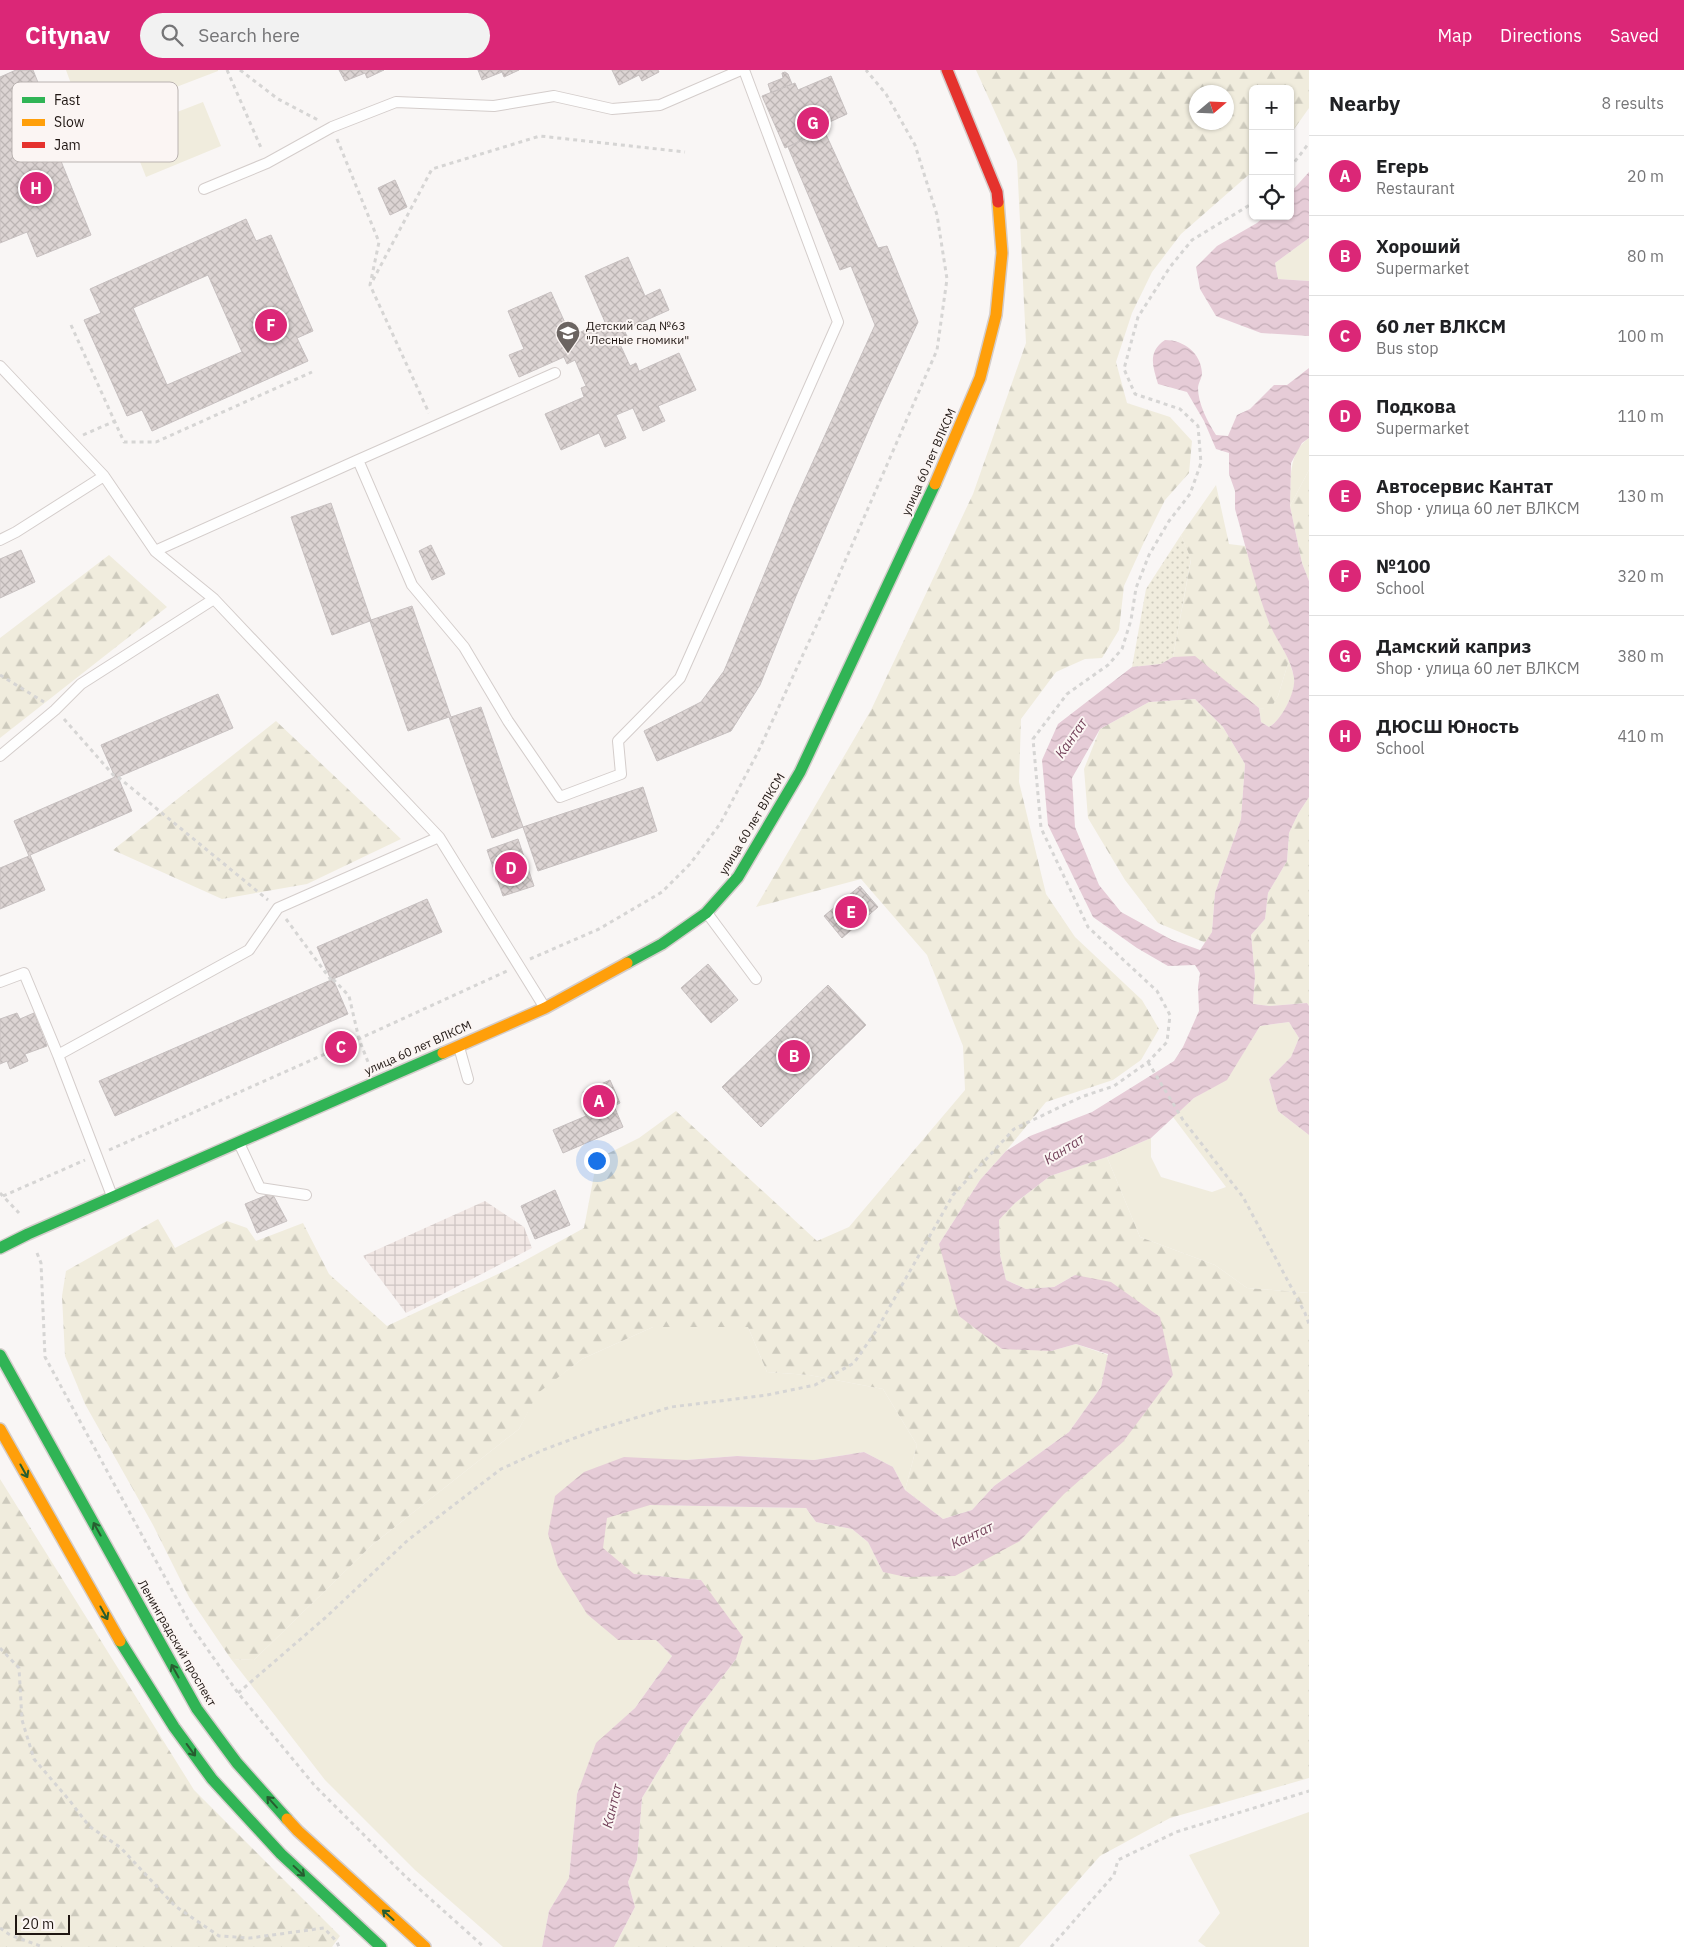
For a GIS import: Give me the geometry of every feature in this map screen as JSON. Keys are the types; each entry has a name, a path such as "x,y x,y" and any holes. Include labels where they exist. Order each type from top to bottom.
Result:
{"street":[{"name":"улица 60 лет ВЛКСМ","path":"0,1248 544,1008 662,944 706,913 738,877 800,772 928,500 980,378 996,315 1001,262 997,192 947,70"},
{"name":"Ленинградский проспект","path":"0,1355 197,1709 237,1763 298,1831 425,1947"},
{"path":"0,1429 132,1662 174,1727 212,1779 282,1854 381,1947"}],"lane":[{"path":"204,189 267,163 332,127 396,102 494,106 554,96 612,109 660,105 743,70 838,322 680,678 618,741 621,774 560,797 508,721 464,648 412,585 358,460"},
{"path":"0,366 104,476 156,551 214,599 439,837 544,1008"},
{"path":"156,551 434,425 555,373"},
{"path":"0,540 16,532 104,476"},
{"path":"0,756 55,710 80,684 214,599"},
{"path":"58,1055 249,950 278,908 439,837"},
{"path":"706,913 756,979"},
{"path":"0,982 24,973 58,1055 112,1197"},
{"path":"458,1046 468,1079"},
{"path":"239,1142 260,1188 306,1195"}],"path":[{"path":"228,70 267,163"},
{"path":"240,70 278,99 332,127 379,242 370,285 434,425"},
{"path":"370,285 432,169 540,136 685,152"},
{"path":"1294,163 1309,143"},
{"path":"238,1693 325,1618 408,1540 501,1469 543,1450 596,1430 671,1407 767,1395 815,1385 854,1363 876,1330 954,1195 1014,1128 1081,1097 1114,1086 1148,1062 1167,1042 1170,1015 1157,991 1088,927 1041,828 1033,739 1067,694 1108,665 1122,648 1131,620 1136,588 1149,555 1169,521 1190,494 1201,463 1198,426 1180,409 1135,394 1124,369 1138,318 1170,267 1192,240 1249,205"},
{"path":"71,325 124,442 156,442 312,372"},
{"path":"83,435 115,421"},
{"path":"118,777 278,908 331,980"},
{"path":"1148,1062 1183,1120 1243,1197 1305,1313 1309,1324"},
{"path":"41,1264 45,1356 192,1627 238,1693 315,1786 406,1877 484,1947"},
{"path":"0,1648 19,1668 22,1720 34,1759 70,1801 88,1826 121,1848 175,1906 220,1936 250,1938 324,1928 337,1942 339,1947"},
{"path":"1050,1947 1114,1875 1118,1860 1176,1832 1309,1791"},
{"path":"0,1928 43,1947"}],"shaded area":[{"path":"485,1201 524,1227 532,1248 406,1313 363,1256"}],"green space":[{"path":"66,70 218,70 178,86 178,82 70,82"},
{"path":"976,70 1309,70 1309,108 1294,129 1294,85 1249,85 1249,174 1181,234 1152,272 1132,313 1116,362 1127,403 1170,417 1192,441 1189,473 1165,500 1144,542 1124,586 1119,630 1102,658 1085,659 1056,672 1021,719 1019,782 1046,894 1075,937 1142,1000 1159,1029 1141,1060 1113,1080 1046,1102 980,1180 939,1244 1051,1351 1076,1344 1108,1355 1101,1387 1069,1432 994,1486 972,1510 943,1519 905,1490 917,1445 883,1389 809,1375 767,1372 748,1327 653,1327 582,1359 538,1393 519,1429 372,1545 254,1660 231,1659 189,1597 153,1525 85,1404 65,1356 62,1296 66,1271 158,1219 175,1248 227,1221 247,1228 256,1241 303,1223 329,1274 387,1326 513,1267 584,1228 597,1159 639,1138 676,1111 817,1241 849,1227 965,1090 963,1046 927,955 861,879 756,907 871,710 973,494 1026,343 1017,161"},
{"path":"203,102 221,146 146,177 140,162 178,162 178,112"},
{"path":"1309,238 1309,281 1278,279 1275,263"},
{"path":"1309,438 1309,470 1290,506 1294,460 1302,444"},
{"path":"1309,470 1309,581 1302,563 1290,506"},
{"path":"1216,485 1229,544 1245,546 1269,623 1289,660 1278,696 1270,710 1259,708 1195,657 1173,657 1191,560 1181,535"},
{"path":"1181,535 1191,559 1173,657 1161,664 1132,667 1146,589"},
{"path":"109,555 167,607 0,738 0,638"},
{"path":"1289,660 1294,677 1293,692 1283,713 1269,727 1261,722 1259,708 1270,709 1278,696"},
{"path":"1195,699 1223,727 1245,764 1241,819 1215,893 1212,932 1206,943 1158,923 1125,880 1088,818 1084,769 1100,729 1149,702"},
{"path":"276,721 401,839 307,884 222,899 113,850"},
{"path":"1309,797 1309,1006 1307,1003 1270,1006 1253,1004 1255,976 1251,935 1265,919 1268,893 1287,861 1289,833"},
{"path":"1289,1022 1299,1038 1291,1057 1269,1079 1278,1111 1309,1135 1309,1293 1247,1288 1215,1265 1140,1237 1107,1157 1151,1138 1151,1157 1161,1177 1212,1192 1226,1187 1173,1117 1194,1098 1227,1079 1260,1026"},
{"path":"1107,1157 1140,1237 1215,1265 1247,1288 1309,1293 1309,1778 1170,1818 1100,1856 1019,1947 614,1947 635,1907 628,1882 637,1860 642,1798 686,1725 736,1659 701,1580 634,1574 603,1548 607,1518 650,1505 806,1508 816,1522 852,1529 868,1542 883,1572 1020,1541 1173,1375 1075,1275 1054,1287 1026,1289 1006,1280 1000,1255 999,1220 1015,1203 1050,1176"},
{"path":"653,1327 748,1327 767,1372 809,1375 883,1389 917,1445 905,1490 893,1467 864,1452 814,1460 737,1456 686,1460 618,1640 656,1640 672,1656 635,1708 596,1744 577,1794 569,1878 549,1911 542,1947 503,1947 415,1870 325,1780 231,1659 254,1660 372,1545 519,1429 537,1393 582,1359"},
{"path":"0,1479 194,1790 340,1936 332,1947 0,1947"},
{"path":"1309,1812 1309,1947 1206,1947 1198,1941 1220,1913 1189,1855"}],"water":[{"path":"1309,172 1309,238 1275,263 1278,279 1309,281 1309,336 1261,333 1216,316 1200,289 1196,267 1217,246 1260,220 1294,220 1294,189"},
{"name":"Кантат","path":"1165,340 1179,342 1195,354 1202,373 1198,394 1207,419 1216,435 1228,436 1237,415 1250,409 1274,385 1287,385 1309,368 1309,438 1302,443 1291,463 1290,506 1302,563 1309,581 1309,797 1289,833 1287,861 1268,893 1265,919 1251,935 1255,976 1253,1004 1270,1006 1307,1003 1309,1006 1309,1135 1278,1111 1269,1079 1291,1057 1299,1038 1289,1022 1260,1026 1227,1080 1194,1098 1151,1138 1107,1157 1050,1176 1015,1203 999,1220 1000,1255 1006,1280 1026,1289 1054,1287 1075,1275 1111,1282 1160,1317 1173,1375 1123,1442 1064,1494 1020,1541 955,1576 906,1577 883,1572 868,1542 852,1529 816,1522 806,1508 650,1505 607,1518 603,1548 634,1574 701,1580 743,1637 736,1659 686,1725 642,1798 637,1860 628,1882 635,1907 614,1947 542,1947 549,1911 569,1878 577,1794 596,1743 635,1708 672,1656 656,1640 618,1640 587,1614 558,1567 548,1534 555,1496 584,1472 624,1457 686,1460 737,1456 814,1460 864,1452 893,1467 905,1490 943,1519 972,1510 994,1486 1069,1432 1101,1387 1108,1354 1076,1344 1051,1351 1002,1349 959,1316 939,1244 980,1180 1006,1151 1030,1136 1092,1112 1174,1061 1183,1047 1199,1011 1198,987 1200,973 1195,965 1168,966 1137,948 1093,917 1048,825 1042,760 1058,724 1132,667 1161,664 1173,657 1195,656 1259,708 1261,722 1269,727 1283,713 1293,691 1294,678 1292,670 1264,609 1235,509 1235,491 1229,474 1229,453 1216,449 1204,421 1187,392 1158,384 1153,360 1159,345","holes":["1195,699 1223,727 1245,764 1241,819 1215,893 1212,932 1200,950 1172,940 1121,912 1099,885 1075,827 1072,778 1100,729 1149,702"]}],"building":[{"path":"16,70 33,70 38,82 12,82 12,162 61,162 91,235 37,257 27,232 0,243 0,77"},
{"path":"339,70 384,70 367,78 365,73 345,81"},
{"path":"478,70 519,70 504,77 502,72 482,80"},
{"path":"612,70 658,70 659,72 642,81 639,75 619,85"},
{"path":"782,73 788,74 792,84 771,93 768,84 783,78"},
{"path":"831,76 847,114 823,125 824,130 785,148 762,96 795,83 798,90"},
{"path":"824,130 878,248 887,246 918,322 796,596 760,685 731,731 657,761 644,731 701,702 724,671 791,510 875,325 851,266 840,270 788,147"},
{"path":"395,180 407,207 390,215 378,188"},
{"path":"246,219 256,241 271,235 313,331 297,338 308,361 152,431 142,410 127,416 84,320 101,313 90,289","holes":["208,275 242,352 167,385 133,308"]},
{"name":"Детский сад №63 \"Лесные гномики\"","path":"628,257 645,296 660,289 669,310 624,330 627,336 618,340 630,366 636,363 639,371 679,353 696,390 658,406 665,421 643,431 633,408 616,415 626,438 605,447 599,433 561,450 545,414 584,397 581,388 586,386 575,360 567,364 564,357 519,377 509,355 524,349 508,311 551,292 571,336 605,322 585,276"},
{"path":"331,503 371,620 412,606 451,717 481,707 523,827 492,838 449,717 408,731 370,621 332,635 291,517"},
{"path":"431,545 445,574 432,580 419,551"},
{"path":"21,550 35,582 0,598 0,559"},
{"path":"218,694 233,728 118,777 132,811 30,855 45,890 0,909 0,868 29,856 14,821 115,777 101,745"},
{"path":"643,787 657,831 538,871 523,827"},
{"path":"518,839 534,886 503,896 487,850"},
{"path":"860,886 878,907 842,938 824,916"},
{"path":"427,899 442,932 333,979 348,1014 115,1116 99,1081 331,980 317,947"},
{"path":"708,964 738,1000 711,1023 681,988"},
{"path":"828,985 866,1025 761,1127 722,1087"},
{"path":"17,1013 20,1019 34,1013 47,1046 25,1054 28,1061 10,1069 7,1061 0,1064 0,1019"},
{"path":"610,1080 620,1103 614,1106 623,1127 563,1153 553,1130 586,1116 583,1110 589,1107 583,1092"},
{"path":"555,1190 570,1225 535,1239 521,1206"},
{"path":"272,1193 287,1221 257,1233 245,1204"}],"traffic: fast":[{"path":"627,963 662,944 706,913 738,877 800,772 935,484"},
{"path":"0,1248 28,1234 443,1053"},
{"path":"0,1355 197,1709 237,1763 287,1819"},
{"path":"120,1641 174,1727 212,1779 281,1854 381,1947"}],"traffic: slow":[{"path":"935,484 980,378 996,315 1002,253 998,202"},
{"path":"443,1053 545,1008 627,963"},
{"path":"0,1429 120,1641"},
{"path":"287,1819 425,1947"}],"traffic: jam":[{"path":"947,70 997,192 998,202"}],"place":[{"name":"Дамский каприз","path":"813,123"},
{"name":"ДЮСШ Юность","path":"36,188"},
{"name":"№100","path":"271,325"},
{"name":"Детский сад №63 \"Лесные гномики\"","path":"568,354"},
{"name":"Подкова","path":"511,868"},
{"name":"Автосервис Кантат","path":"851,912"},
{"name":"60 лет ВЛКСМ","path":"341,1047"},
{"name":"Хороший","path":"794,1056"},
{"name":"Егерь","path":"599,1101"}]}
